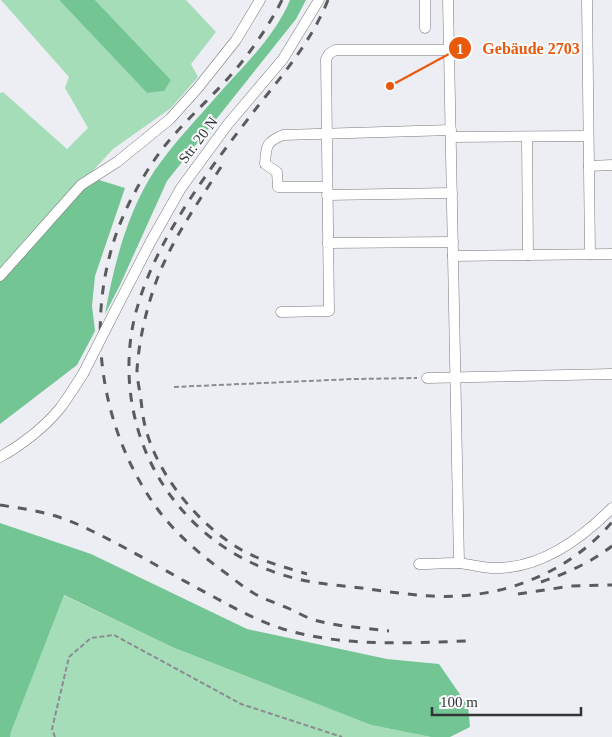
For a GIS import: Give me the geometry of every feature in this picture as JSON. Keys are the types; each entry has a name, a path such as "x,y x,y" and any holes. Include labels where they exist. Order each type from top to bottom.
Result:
{"lane":[{"path":"0,276 81,185 117,162 170,120 236,40 260,0"},
{"name":"Str. 20 N","path":"0,457 39,429 61,407 83,374 151,240 181,188 228,124 283,59 319,0"},
{"path":"425,0 425,28"},
{"path":"448,0 459,563"},
{"path":"587,0 590,254"},
{"path":"281,312 329,311 326,59 329,54 335,50 449,50"},
{"path":"452,193 327,191 278,187 277,172 265,164 266,148 272,140 283,134 326,132 588,136"},
{"path":"527,136 528,255"},
{"path":"589,166 612,166"},
{"path":"328,243 453,242"},
{"path":"453,256 612,254"},
{"path":"427,378 612,374"},
{"path":"419,564 459,563 484,568 500,568 534,562 575,540 612,508"}],"path":[{"path":"174,387 354,379 427,378"},
{"path":"55,737 52,728 69,657 91,638 114,635 241,704 342,737"}],"green space":[{"path":"1,0 59,0 147,93 163,91 171,80 95,0 186,0 216,32 191,64 198,77 171,108 113,149 0,271 0,93 3,92 67,149 88,128 65,88 69,77"},
{"path":"59,0 95,0 171,80 164,91 147,93"},
{"path":"290,0 306,0 296,19 167,181 105,314 117,258 129,221 145,186 177,142 267,39 284,14"},
{"path":"96,179 125,188 95,276 92,306 95,331 77,365 0,424 0,281 76,194"},
{"path":"0,523 91,554 247,629 387,659 439,664 468,706 470,727 450,737 431,737 371,725 172,647 64,595 10,737 0,737"},
{"path":"63,595 172,647 371,725 431,737 10,737"}],"railway":[{"path":"282,0 250,52 157,156 135,192 117,230 106,271 101,313 101,355 107,397 119,437 136,476 166,520 200,553 255,594 314,620 336,625 389,631"},
{"path":"328,0 322,15 297,55 197,188 178,218 146,281 136,313 130,345 130,383 135,420 147,455 164,487 187,515 214,540 245,560 280,574 302,580 424,596 457,596 483,593 531,580 575,556 612,522"},
{"path":"221,167 169,252 149,303 141,336 137,370 144,423 151,444 169,480 209,526 224,539 256,557 307,574"},
{"path":"0,505 49,514 68,520 129,550 239,610 283,629 328,639 351,641 397,643 467,641"},
{"path":"541,582 578,567 612,546"},
{"path":"518,594 571,586 612,585"}],"place":[{"name":"Gebäude 2703","path":"390,86"}]}
